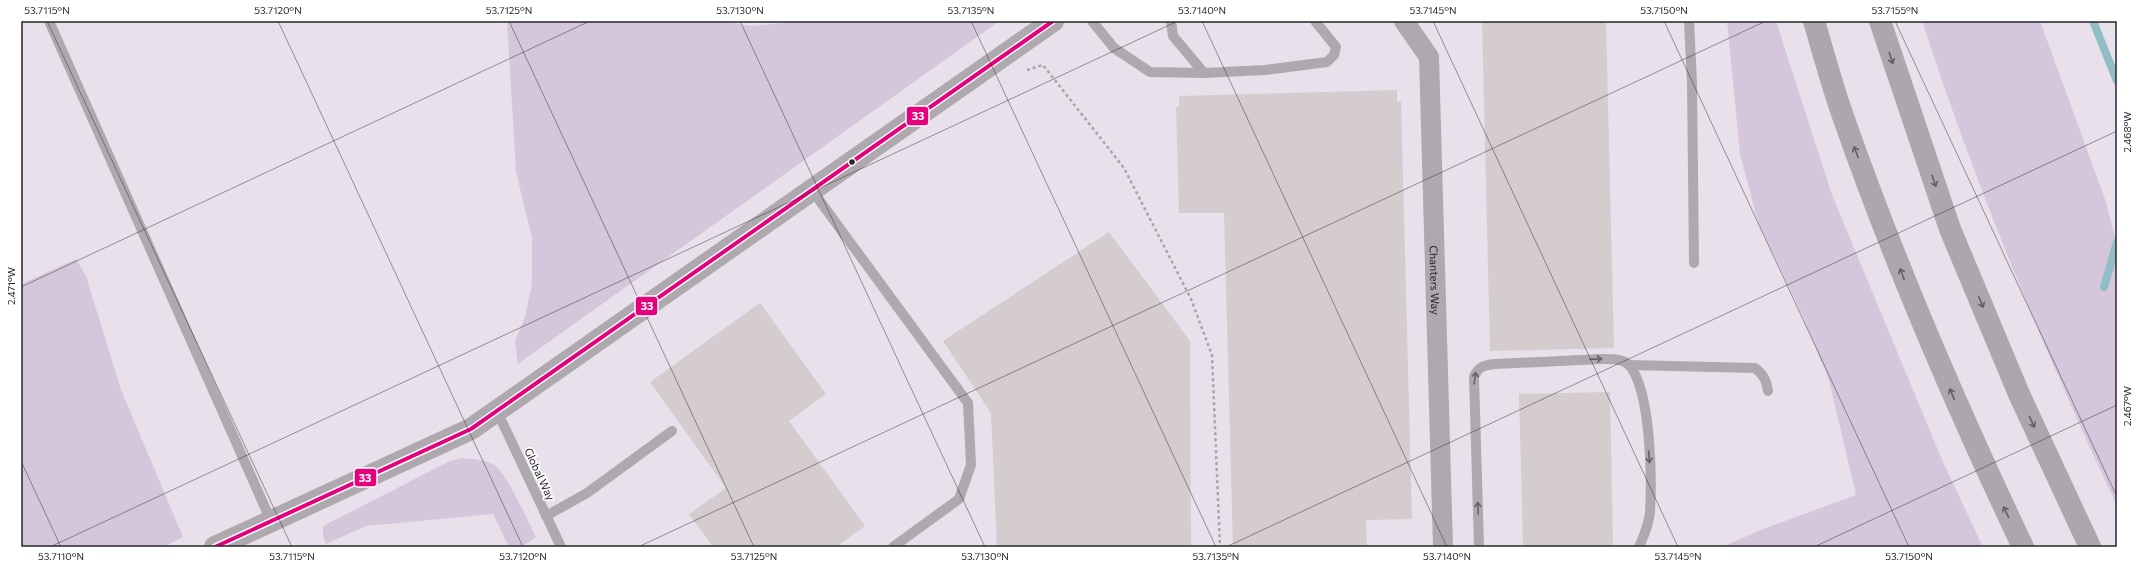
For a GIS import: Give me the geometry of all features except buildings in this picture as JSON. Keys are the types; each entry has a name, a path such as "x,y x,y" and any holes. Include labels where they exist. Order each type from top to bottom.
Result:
{"highway":[{"path":"1814,21 1844,122 1903,276 1967,430 2023,547"},
{"path":"1880,21 1950,229 2019,394 2090,547"}],"street":[{"path":"215,547 471,429 811,189 1053,21"},
{"name":"Chanters Way","path":"1404,21 1429,57 1443,547"}],"lane":[{"path":"49,21 271,521"},
{"path":"1092,21 1114,48 1150,72 1204,73 1265,70 1328,62 1334,55 1336,46 1315,21"},
{"path":"1171,21 1173,36 1204,73"},
{"path":"1688,21 1692,83 1694,263"},
{"path":"811,189 968,403 971,465 959,499 893,547"},
{"path":"1479,547 1474,377 1477,369 1485,365 1495,364 1601,359 1618,360 1629,365 1755,368 1762,373 1766,379 1768,391"},
{"path":"1629,365 1641,392 1646,413 1650,466 1650,512 1648,527 1639,547"},
{"name":"Global Way","path":"497,411 561,547"},
{"path":"546,516 587,493 672,430"}],"path":[{"path":"1011,50 1026,70 1043,65 1124,168 1191,299 1212,355 1220,547"}],"shaded area":[{"path":"507,21 718,21 752,26 805,21 998,22 518,364 515,341 525,317 532,284 532,238 516,172"},
{"path":"1727,21 1776,21 1832,195 1943,462 1983,547 1722,547 1763,529 1856,495 1829,380 1801,312 1758,222 1740,154"},
{"path":"1922,21 2040,21 2106,202 2117,244 2117,506 2089,446 2012,266 1965,145"},
{"path":"76,259 86,276 121,390 183,537 163,547 21,547 21,284"},
{"path":"461,458 486,462 494,465 499,470 511,487 536,537 522,547 509,547 493,514 366,526 326,544 323,536 323,527 327,524 448,462"}],"waterway":[{"path":"2093,21 2117,81"},
{"path":"2104,287 2117,242"}],"transit line":[{"name":"33","path":"215,547 471,429 1053,21"}]}
